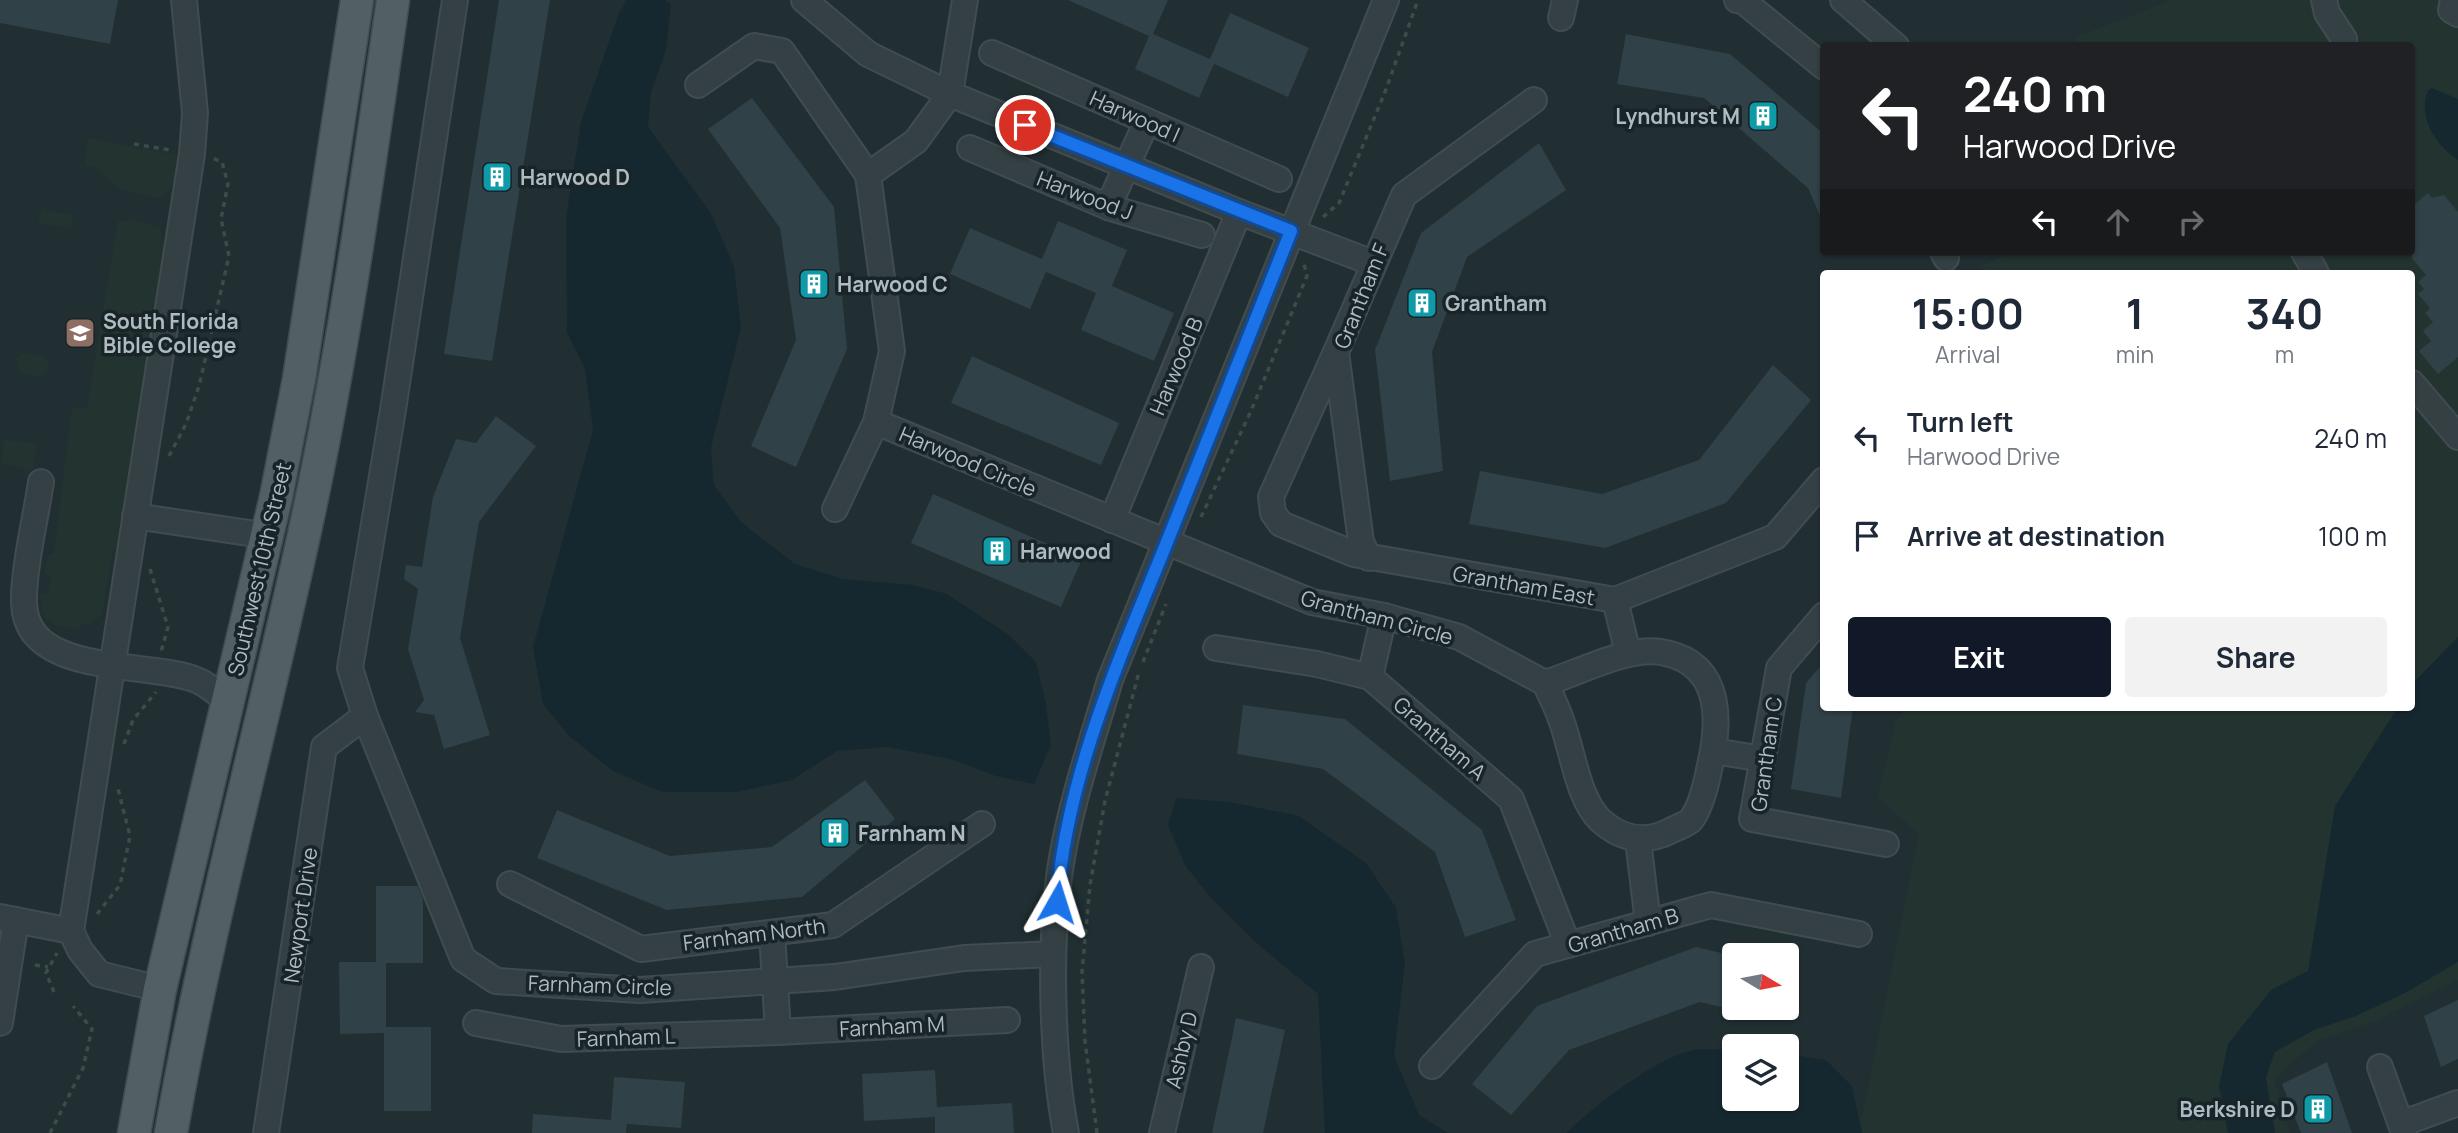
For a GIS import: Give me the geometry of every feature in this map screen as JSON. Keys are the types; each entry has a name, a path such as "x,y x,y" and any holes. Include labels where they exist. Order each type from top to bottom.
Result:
{"main road":[{"name":"Southwest 10th Street","path":"134,1133 160,989 268,536 299,379 357,0"},
{"name":"Southwest 10th Street","path":"170,1133 209,931 275,662 332,394 393,0"},
{"path":"268,536 278,582 275,662"},
{"path":"160,989 170,1036 170,1133"}],"street":[{"path":"67,938 192,154 195,113 184,0"},
{"name":"Farnham Circle","path":"455,0 393,410 350,668 365,716 463,959 496,981 640,990 835,977 964,958 1053,954"},
{"path":"804,0 868,54 950,94 1373,263"},
{"path":"698,85 754,46 782,51 868,175 916,141 950,94 965,0"},
{"path":"1066,1133 1060,1103 1053,954 1059,877 1078,788 1110,680 1386,0"},
{"path":"1737,0 1743,1 1820,64"},
{"path":"1843,0 1891,42"},
{"path":"2324,0 2327,13 2344,42"},
{"path":"2453,0 2451,10 2458,14"},
{"name":"Harwood I","path":"992,53 1279,179"},
{"name":"Grantham F","path":"1362,556 1336,352 1404,194 1534,100"},
{"path":"1108,206 1147,121"},
{"name":"Harwood J","path":"970,148 1108,206 1202,235"},
{"name":"Harwood Circle","path":"868,175 892,351 876,422 1167,543"},
{"name":"Harwood B","path":"1112,520 1240,212"},
{"path":"1336,352 1271,497 1273,513 1280,523 1296,532 1362,556"},
{"path":"2415,386 2457,434"},
{"path":"835,509 876,422"},
{"path":"41,482 24,602 26,622 40,643 70,657 185,676 210,686 229,703"},
{"name":"Grantham East","path":"1362,556 1615,600 1774,537 1820,485"},
{"path":"135,516 268,536"},
{"name":"Grantham Circle","path":"1167,543 1312,602 1384,616 1459,638 1545,683"},
{"path":"1615,600 1628,653"},
{"path":"1370,677 1384,616"},
{"name":"Grantham C","path":"1820,620 1779,668 1752,819 1886,844"},
{"name":"Grantham A","path":"1216,648 1317,664 1370,677 1511,799 1568,945"},
{"path":"1665,652 1694,664 1710,684 1717,712 1714,751 1704,790 1690,820 1662,835 1639,840 1616,832 1598,818 1588,801 1561,718 1545,683 1628,653 1665,652"},
{"name":"Newport Drive","path":"266,1133 324,747 365,716"},
{"path":"1714,751 1763,759"},
{"name":"Farnham North","path":"510,884 641,949 772,933 833,925 982,824"},
{"path":"1639,840 1648,923"},
{"name":"Grantham B","path":"1432,1066 1535,954 1711,905 1860,934"},
{"path":"0,1023 8,919 67,938 99,974 160,989"},
{"path":"772,933 778,1032"},
{"name":"Ashby D","path":"1162,1133 1201,967"},
{"name":"Farnham M","path":"778,1032 1007,1020"},
{"name":"Farnham L","path":"476,1023 561,1039 778,1032"},
{"path":"2380,1067 2403,1129 2458,1103"}],"path":[{"path":"1317,221 1339,203 1385,92 1418,0"},
{"path":"134,144 222,162 228,184 221,219 229,256 195,400 167,461"},
{"path":"1195,522 1205,514 1307,276 1302,256"},
{"path":"147,559 168,627 159,659"},
{"path":"1097,1133 1085,1041 1082,972 1090,885 1105,801 1138,676 1167,601"},
{"path":"121,751 133,720 155,696 158,687"},
{"path":"95,916 120,885 130,836 117,789 117,775"},
{"path":"54,992 46,973 67,938"},
{"path":"35,965 48,967"},
{"path":"50,1133 83,1068 92,1029 73,1006"}],"green space":[{"path":"2172,0 2458,0 2458,980 2375,1021 2315,1042 2274,1080 2290,1133 1859,1133 1919,835 1878,796 1896,720 1904,711 2415,711 2415,270 1984,270 1981,267 2002,256 2415,256 2415,42 2077,42 2076,37"},
{"path":"88,138 181,156 172,186 156,198 121,189 95,167 85,165"},
{"path":"42,210 72,215 71,228 38,223"},
{"path":"129,217 160,229 164,247 119,544 113,548 102,614 92,623 81,625 79,630 55,625 44,617 40,595 47,595 52,576 45,573 48,555 54,554 72,407 87,409 118,221 129,221"},
{"path":"22,353 44,357 49,365 48,370 40,376 21,374 16,359"},
{"path":"4,440 37,444 33,468 28,472 21,467 1,463"}],"water":[{"path":"627,0 665,0 671,5 666,50 651,92 648,127 710,212 734,266 741,328 711,448 714,485 741,522 795,564 843,579 914,585 947,594 1009,635 1036,662 1046,704 1051,745 1034,784 996,776 950,759 888,747 837,751 792,780 737,792 662,792 613,771 569,736 543,704 533,647 593,430 585,369 567,333 566,218 581,122 619,13"},
{"path":"2432,88 2458,99 2458,160 2442,147 2427,120 2425,100 2428,90"},
{"path":"2458,637 2458,962 2405,993 2356,1016 2314,1030 2275,1052 2266,1077 2275,1133 2228,1133 2219,1086 2228,1044 2271,990 2308,971 2335,806 2395,711 2415,711 2415,681"},
{"path":"1176,798 1230,802 1299,816 1366,863 1396,908 1405,964 1394,1056 1419,1115 1448,1133 1325,1133 1318,994 1262,948 1210,897 1185,865 1168,825"},
{"path":"1706,1049 1722,1050 1722,1111 1799,1111 1799,1056 1826,1060 1852,1086 1862,1133 1566,1133 1607,1098 1642,1074 1675,1056"}],"building":[{"path":"0,0 118,0 110,44 0,23"},
{"name":"Harwood D","path":"499,0 550,0 492,361 444,354"},
{"path":"1068,0 1168,0 1153,34 1210,59 1230,13 1309,48 1288,97 1214,64 1199,98 1135,69 1149,36"},
{"name":"Lyndhurst M","path":"1626,34 1730,54 1820,131 1820,216 1808,188 1704,98 1617,84"},
{"name":"Harwood C","path":"752,98 834,207 847,349 796,467 751,446 796,340 780,228 708,129"},
{"name":"Grantham","path":"1539,143 1566,190 1467,257 1432,352 1443,471 1390,481 1375,350 1421,233"},
{"path":"2428,193 2432,198 2444,195 2458,212 2458,357 2438,374 2419,351 2431,341 2423,331 2433,322 2425,313 2430,308 2418,294 2424,289 2418,282 2426,275 2412,258 2415,256 2415,204"},
{"path":"1058,221 1127,250 1112,286 1174,313 1154,361 1081,330 1096,293 1046,272 1030,309 950,274 970,228 1042,259"},
{"path":"972,356 1119,423 1101,465 951,403"},
{"path":"1773,365 1811,400 1726,503 1605,548 1469,524 1480,471 1602,494 1699,460"},
{"path":"496,416 536,446 479,522 460,638 490,735 444,749 434,715 415,712 424,700 408,649 418,589 404,579 406,565 422,567 433,497 456,439 476,443"},
{"name":"Harwood","path":"933,494 1082,559 1061,607 911,543"},
{"path":"1820,667 1820,711 1852,711 1841,798 1791,789 1806,683"},
{"path":"1243,705 1345,719 1482,830 1516,920 1465,937 1435,852 1323,769 1237,754"},
{"name":"Farnham N","path":"865,780 895,819 802,897 667,910 537,858 557,810 670,856 772,847"},
{"path":"376,886 418,886 423,899 423,963 386,963 386,1027 431,1027 431,1111 384,1111 384,1033 340,1034 339,962 376,962"},
{"path":"1696,947 1722,953 1722,1007 1700,1002 1569,1050 1511,1115 1472,1084 1537,1006"},
{"path":"2458,1000 2458,1059 2441,1067 2424,1016"},
{"path":"1236,1018 1285,1030 1263,1133 1212,1133"},
{"name":"Berkshire D","path":"2327,1062 2352,1133 2301,1133 2282,1084"},
{"path":"935,1070 937,1107 1012,1103 1014,1133 935,1133 935,1117 864,1121 862,1074"},
{"path":"614,1077 685,1082 681,1128 627,1124 626,1133 532,1133 533,1114 611,1120"}],"place":[{"name":"Lyndhurst M","path":"1763,116"},
{"name":"Harwood D","path":"497,177"},
{"name":"Harwood C","path":"814,284"},
{"name":"Grantham","path":"1422,303"},
{"name":"South Florida Bible College","path":"80,333"},
{"name":"Harwood","path":"997,551"},
{"name":"Farnham N","path":"835,833"},
{"name":"Berkshire D","path":"2318,1109"}],"route":[{"path":"1025,125 1291,231 1110,680 1078,788 1059,877 1057,902"}]}
